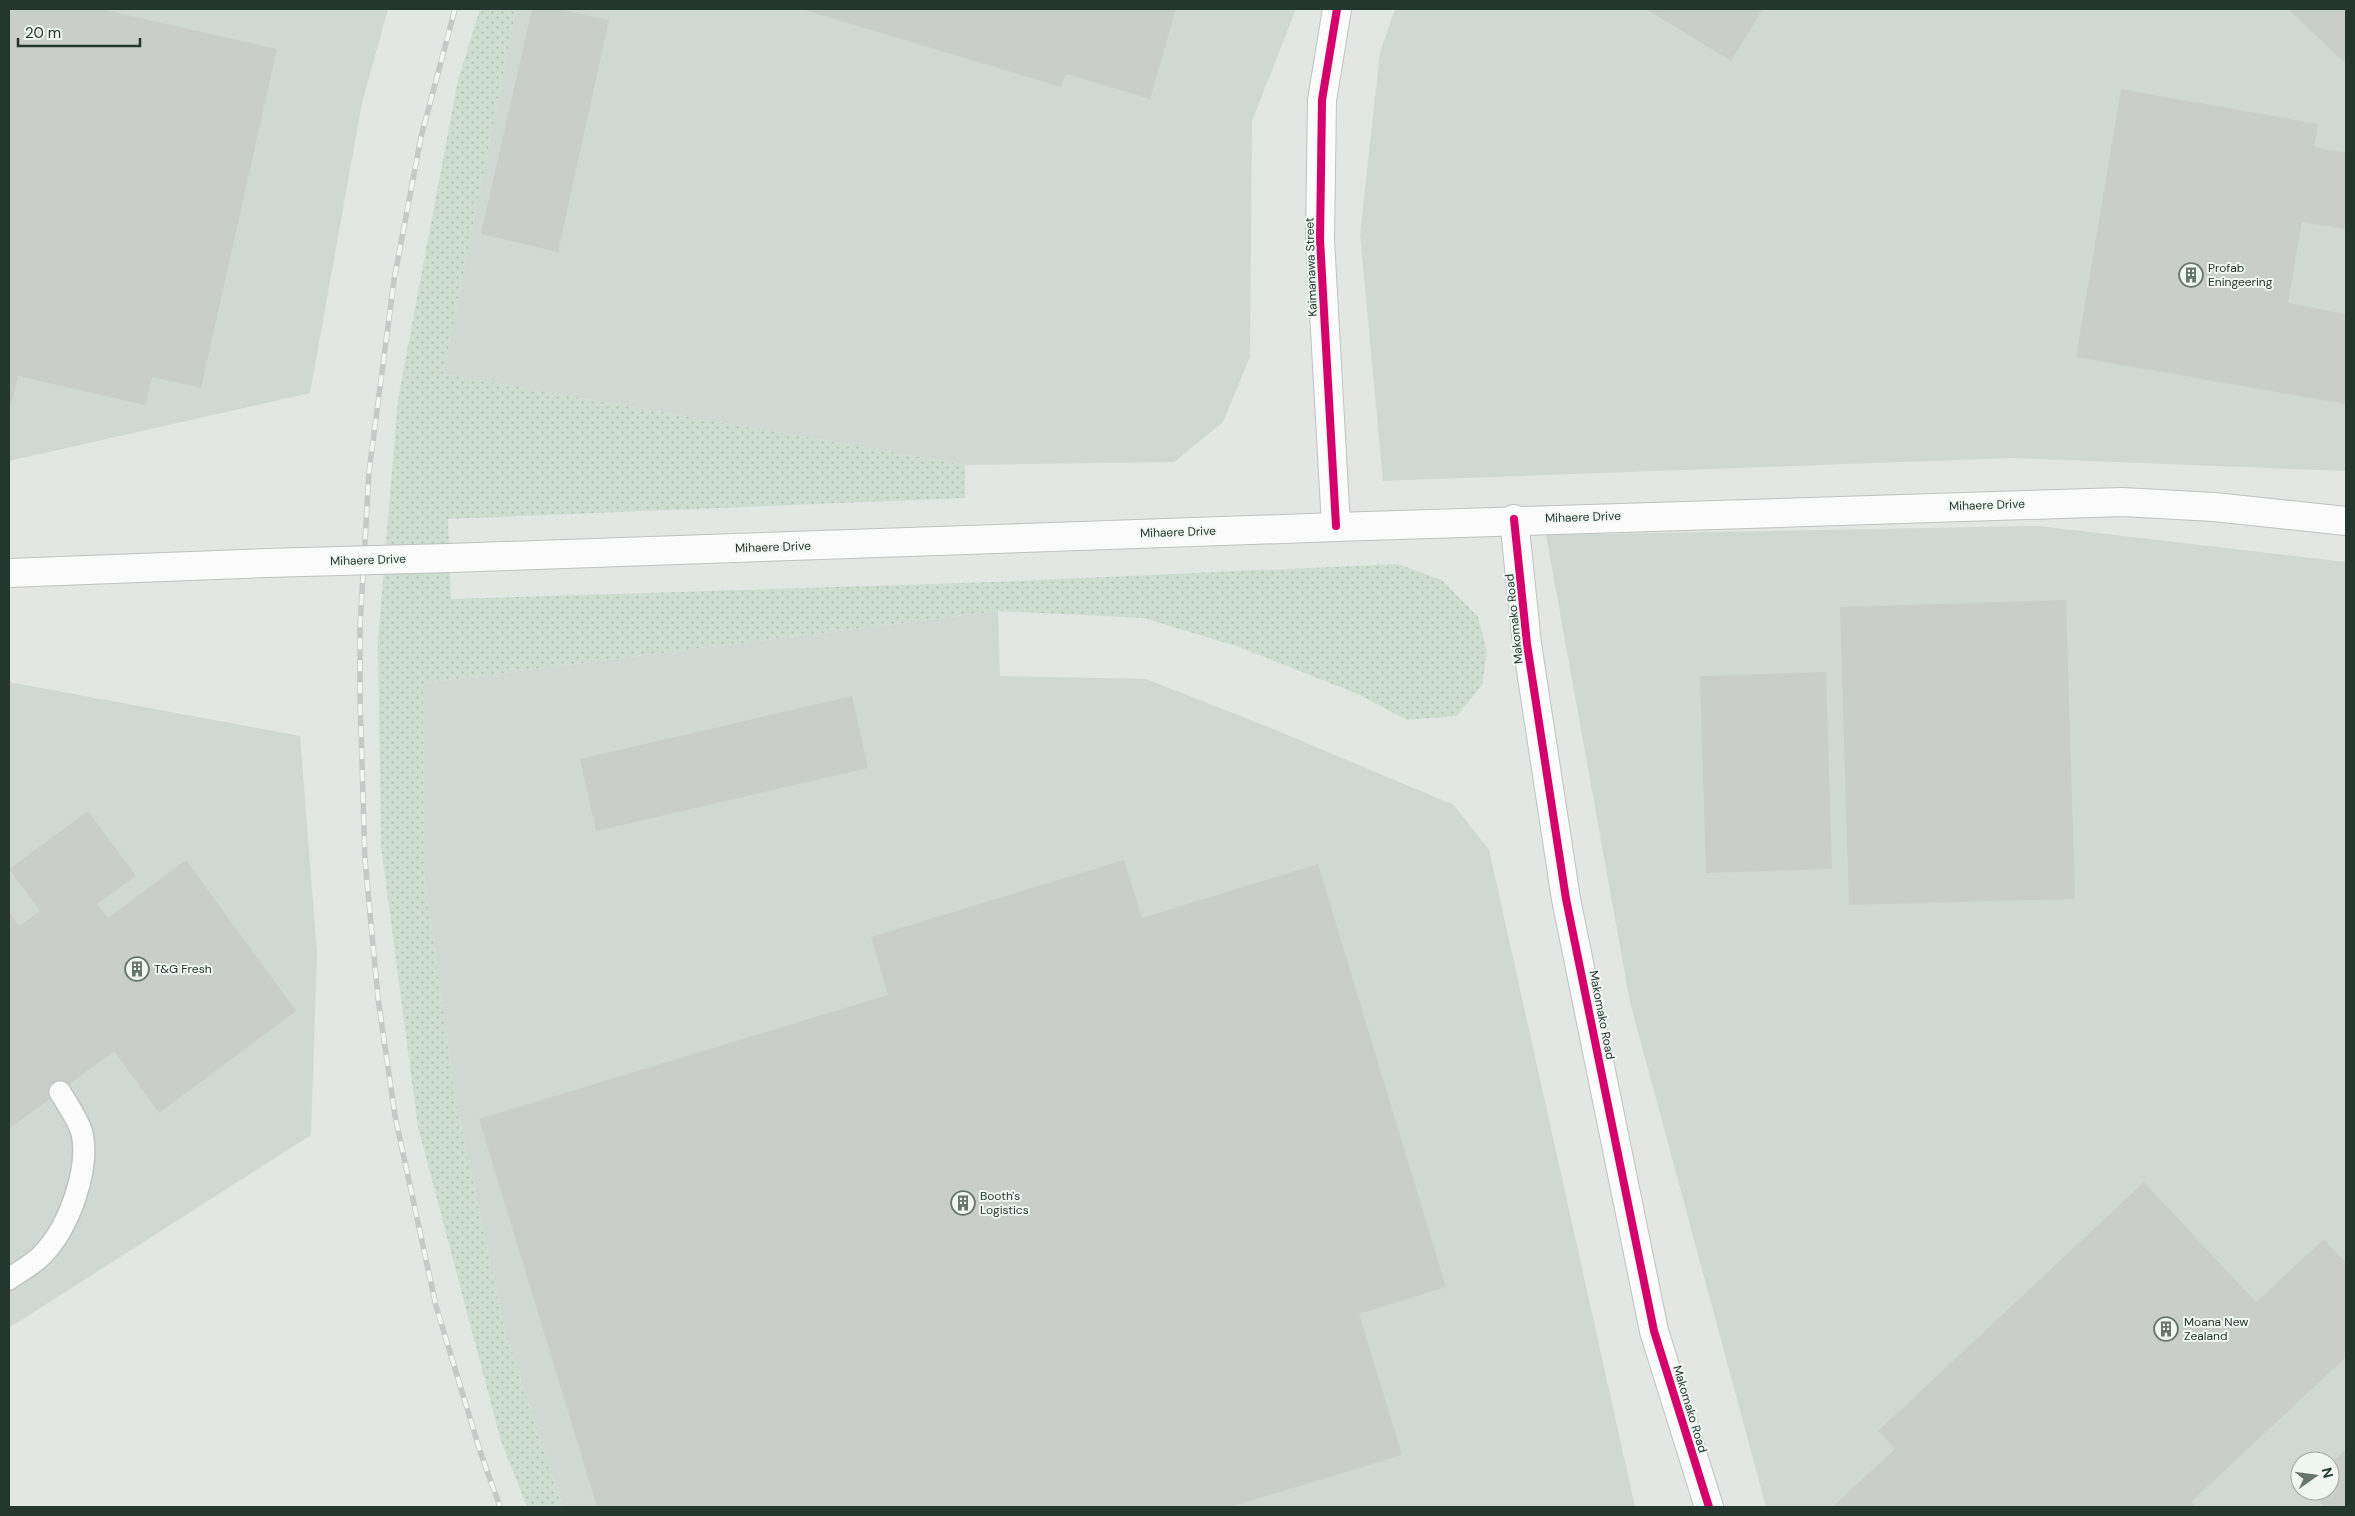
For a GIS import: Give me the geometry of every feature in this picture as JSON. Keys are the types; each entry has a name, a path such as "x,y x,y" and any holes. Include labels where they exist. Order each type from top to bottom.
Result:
{"main road":[{"name":"Kaimanawa Street","path":"1336,526 1320,240 1322,100 1337,9"},
{"name":"Mihaere Drive","path":"9,573 1514,519 2122,502 2214,507 2346,521"},
{"name":"Makomako Road","path":"1514,519 1527,644 1568,909 1654,1331 1710,1507"}],"lane":[{"path":"9,1279 43,1255 60,1232 78,1189 84,1160 82,1131 60,1092"}],"shaded area":[{"path":"9,9 388,9 362,103 310,393 9,461"},
{"path":"516,9 1296,9 1252,121 1250,357 1223,422 1174,462 965,465 443,374"},
{"path":"1395,9 2346,9 2346,471 2012,458 1383,481 1360,235 1380,52"},
{"path":"2038,526 2346,562 2346,1507 1766,1507 1630,1002 1546,535"},
{"path":"998,611 1000,676 1146,679 1266,726 1454,805 1489,850 1635,1507 563,1507 504,1327 456,1102 424,875 423,683"},
{"path":"9,682 300,736 317,953 311,1135 9,1328"}],"green space":[{"path":"480,9 516,9 443,374 965,465 965,498 448,519 451,599 994,582 1398,564 1442,580 1478,617 1487,651 1482,685 1457,716 1407,720 1358,694 1239,647 1144,618 998,611 423,683 424,875 456,1102 504,1327 563,1507 527,1507 501,1441 418,1127 381,846 378,641 398,399 458,80"}],"building":[{"path":"9,9 101,9 277,49 201,388 152,377 145,405 18,376 11,406 9,406"},
{"path":"532,9 558,9 609,20 558,252 481,234"},
{"path":"801,9 1176,9 1150,99 1066,74 1061,87"},
{"path":"1646,9 1763,9 1731,61"},
{"path":"2288,9 2346,9 2346,64"},
{"name":"Profab Eningeering","path":"2121,89 2318,124 2314,147 2346,153 2346,229 2302,222 2288,303 2346,314 2346,404 2076,357"},
{"path":"2066,600 2075,899 1849,905 1840,607"},
{"path":"1826,672 1832,869 1706,873 1700,676"},
{"path":"852,696 868,768 596,831 580,759"},
{"name":"T&G Fresh","path":"88,811 136,876 97,904 108,918 186,860 296,1011 159,1113 114,1051 9,1129 9,912 19,926 40,911 9,869"},
{"name":"Booth's Logistics","path":"1124,860 1142,918 1318,864 1446,1287 1359,1314 1402,1455 1230,1507 597,1507 479,1119 888,995 871,937"},
{"name":"Moana New Zealand","path":"2144,1182 2256,1302 2324,1239 2346,1263 2346,1357 2191,1502 2196,1507 1832,1507 1895,1449 1878,1431"},
{"path":"2346,1449 2346,1507 2325,1507 2319,1501 2340,1501 2340,1455"}],"railway":[{"path":"455,9 421,137 394,280 369,472 360,627 360,699 365,860 378,998 395,1116 436,1306 480,1451 500,1507"}],"cycle path":[{"path":"1336,526 1320,240 1322,100 1337,9"},
{"path":"1514,519 1527,644 1566,899 1654,1331 1709,1507"}],"place":[{"name":"Profab Eningeering","path":"2191,275"},
{"name":"T&G Fresh","path":"137,969"},
{"name":"Booth's Logistics","path":"963,1203"},
{"name":"Moana New Zealand","path":"2166,1329"}]}
